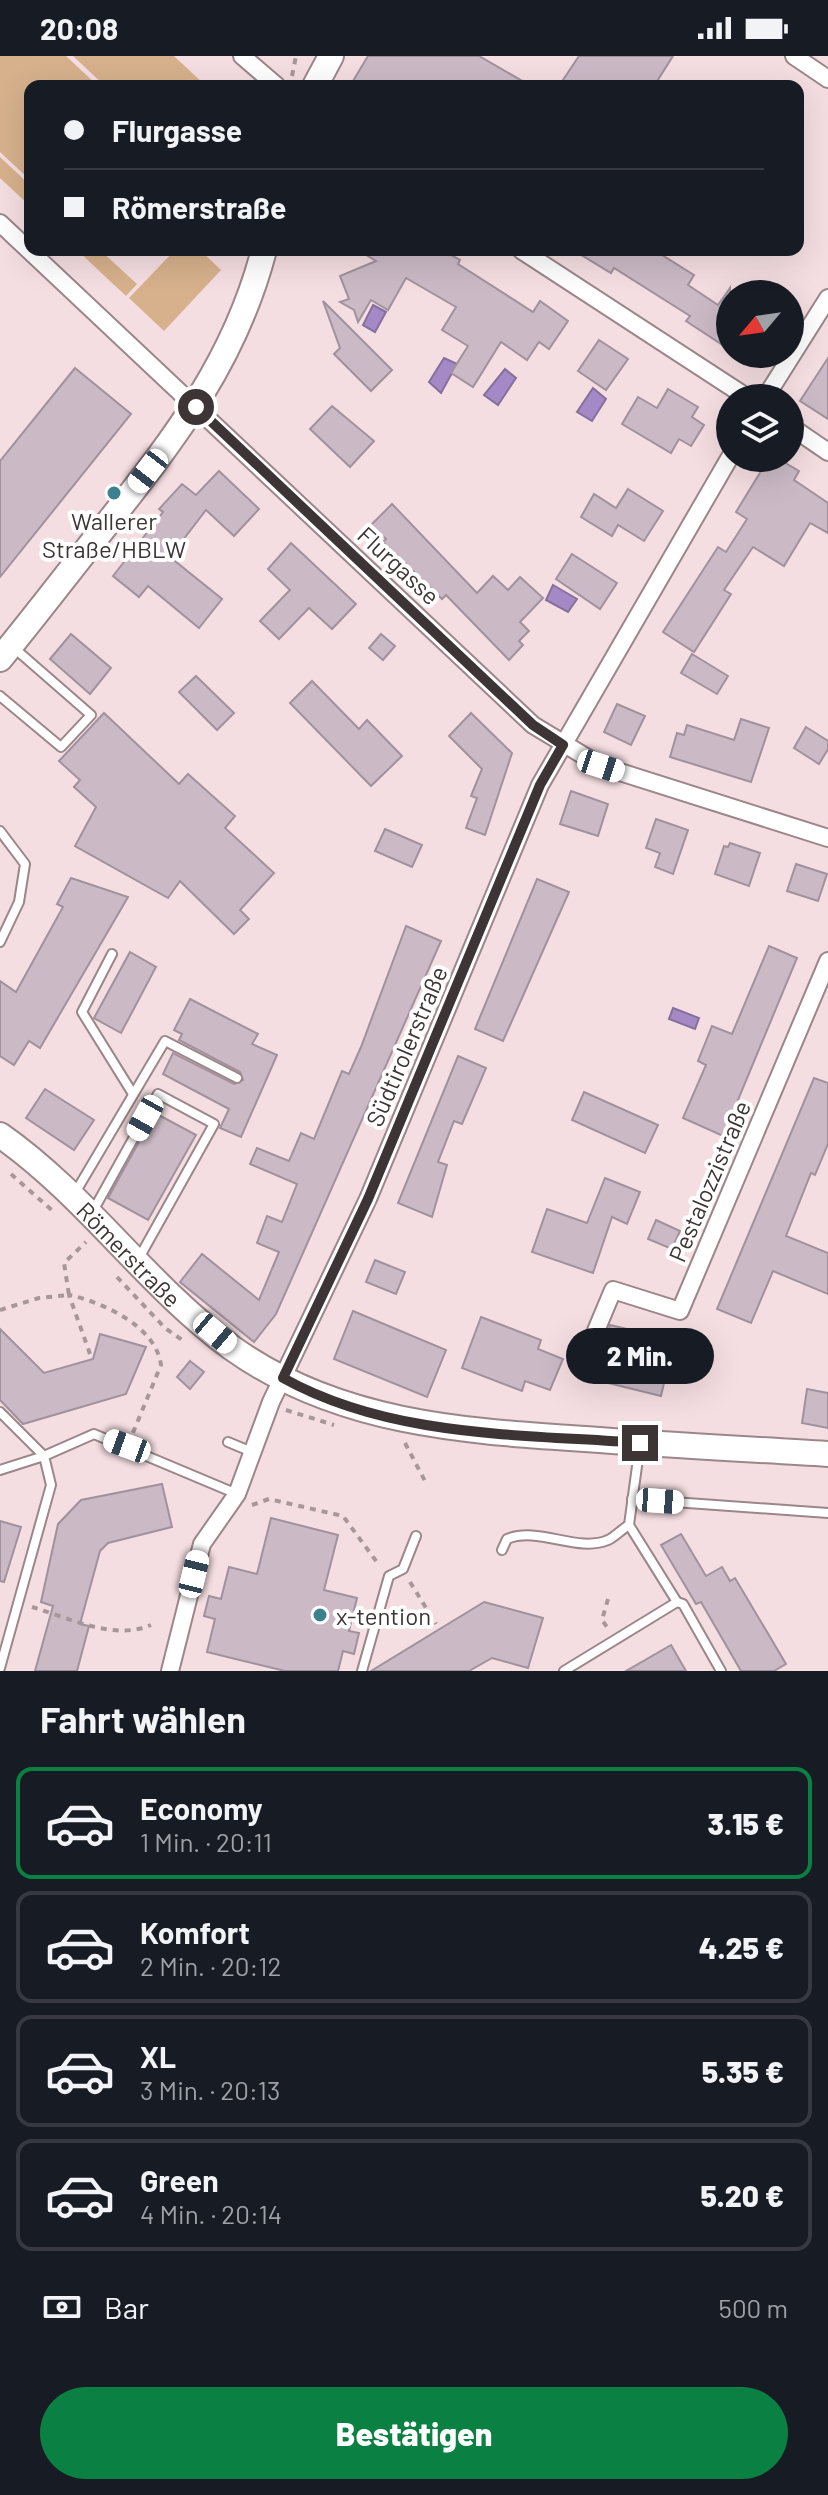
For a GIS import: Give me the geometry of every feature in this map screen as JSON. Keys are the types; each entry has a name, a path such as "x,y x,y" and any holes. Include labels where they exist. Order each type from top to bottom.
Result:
{"main road":[{"path":"318,80 331,56"},
{"path":"5,652 179,434 239,326 262,256"},
{"name":"Römerstraße","path":"0,1135 89,1230 137,1261 177,1302 233,1349 312,1394 361,1410 456,1430 828,1454"}],"street":[{"path":"242,56 270,80"},
{"path":"794,56 828,79"},
{"name":"Flurgasse","path":"0,223 24,246"},
{"name":"Flurgasse","path":"35,256 533,725 601,766 828,838"},
{"path":"530,256 727,384"},
{"path":"774,384 828,298"},
{"path":"804,436 828,452"},
{"name":"Südtirolerstraße","path":"170,1671 202,1544 237,1494 271,1402 368,1199 540,785 721,472"},
{"name":"Pestalozzistraße","path":"595,1333 613,1290 680,1311 828,961"}],"lane":[{"path":"0,696 61,747 91,715 5,652"},
{"path":"0,831 25,864 19,902 0,942"},
{"path":"112,954 82,1012 133,1094"},
{"path":"66,1207 165,1041 237,1078"},
{"path":"89,1230 158,1094 214,1124 137,1261"},
{"path":"0,1412 44,1456 51,1485 0,1668"},
{"path":"0,1470 44,1456 94,1434 237,1494"},
{"path":"228,1442 253,1452"},
{"path":"640,1443 629,1525 677,1602 683,1604 721,1671"},
{"path":"632,1499 828,1513"},
{"path":"502,1550 507,1539 520,1534 593,1543 608,1540 629,1525"},
{"path":"362,1671 389,1576 403,1569 416,1536"},
{"path":"564,1671 677,1602"}],"path":[{"path":"290,80 296,56"},
{"path":"0,1164 66,1207"},
{"path":"89,1230 95,1254"},
{"path":"89,1230 64,1263 69,1295 90,1354"},
{"path":"115,1275 165,1328 188,1344"},
{"path":"0,1310 39,1298 69,1295 96,1301 152,1342 159,1353 161,1365 127,1446"},
{"path":"271,1402 301,1417 346,1428"},
{"path":"391,1439 419,1445"},
{"path":"405,1443 426,1483"},
{"path":"237,1494 247,1507 269,1499 343,1516 389,1576"},
{"path":"403,1569 436,1624"},
{"path":"602,1620 608,1599"},
{"path":"18,1603 110,1630 136,1632 151,1625"}],"shaded area":[{"path":"0,56 66,56 92,80 24,80 24,174 0,152"},
{"path":"73,56 174,56 200,80 99,80"},
{"path":"0,157 24,179 24,200 0,178"},
{"path":"83,256 107,256 137,284 126,296"},
{"path":"169,256 206,256 221,270 164,331 129,298"},
{"path":"373,305 386,312 375,332 363,325"},
{"path":"444,358 457,364 441,393 429,382"},
{"path":"505,369 516,378 498,405 484,395"},
{"path":"593,388 606,399 592,421 577,412"},
{"path":"553,585 577,599 568,612 546,600"},
{"path":"673,1008 699,1018 695,1029 669,1019"}],"building":[{"path":"368,56 479,56 521,80 354,80"},
{"path":"579,56 673,56 658,80 563,80"},
{"path":"368,256 453,256 460,260 458,264 533,312 540,301 568,321 549,349 539,342 527,360 501,342 473,387 451,373 468,346 442,330 456,307 406,278 388,310 371,300 358,322 354,310 340,302 349,299 340,276 376,261"},
{"path":"583,256 664,256 694,275 688,285 716,304 716,341 686,321 690,316 614,268 611,273"},
{"path":"323,301 392,370 371,391 334,354 340,348"},
{"path":"599,340 628,359 606,390 578,371"},
{"path":"828,358 828,419 804,404 804,395"},
{"path":"75,368 131,414 0,577 0,461"},
{"path":"668,389 698,407 692,417 704,425 691,446 679,439 671,453 622,424 638,397 657,408"},
{"path":"332,406 374,441 350,467 310,429"},
{"path":"219,471 259,509 234,536 206,510 170,557 222,599 199,628 148,586 139,597 113,576 163,512 159,509 182,484 196,495"},
{"path":"760,472 798,472 794,480 828,503 828,533 810,523 784,566 753,547 724,590 731,594 694,652 663,632 718,547 726,552 747,519 736,512"},
{"path":"628,489 663,511 644,541 618,525 612,536 581,517 594,494 616,508"},
{"path":"392,504 477,593 493,576 508,590 520,577 543,598 520,622 529,631 519,641 523,645 509,660 446,595 442,599 383,542 386,539 371,525"},
{"path":"291,543 356,604 332,629 309,608 279,639 260,621 290,590 268,569"},
{"path":"572,554 617,583 600,609 556,579"},
{"path":"71,634 111,668 90,694 50,659"},
{"path":"381,634 395,646 383,660 369,648"},
{"path":"692,654 728,676 717,694 681,673"},
{"path":"196,676 234,713 217,730 179,692"},
{"path":"312,681 359,729 367,720 402,756 371,786 290,703"},
{"path":"617,704 645,716 631,745 604,732"},
{"path":"104,713 179,784 188,774 235,816 225,828 274,873 240,910 249,919 234,934 180,881 168,898 75,846 96,807 74,787 80,780 59,761"},
{"path":"471,713 512,753 485,835 466,828 477,798 471,796 482,769 449,736"},
{"path":"741,719 769,728 751,782 670,757 677,733 684,735 687,725 734,740"},
{"path":"806,727 828,741 828,749 819,764 794,748"},
{"path":"571,791 608,804 598,836 560,824"},
{"path":"656,819 688,830 673,874 655,867 660,853 646,848"},
{"path":"385,829 422,845 412,867 375,851"},
{"path":"730,843 760,853 749,886 715,874 724,846 728,847"},
{"path":"796,864 827,874 818,901 787,891"},
{"path":"71,878 128,897 40,1048 29,1041 14,1065 0,1056 0,981 16,992 63,907 57,904"},
{"path":"537,879 569,892 503,1041 475,1029"},
{"path":"406,926 441,941 276,1314 254,1342 180,1282 202,1254 259,1300 279,1252 257,1243 267,1216 282,1222 297,1184 250,1164 257,1148 289,1161 301,1133 314,1139 342,1071 349,1074 361,1047"},
{"path":"769,946 797,958 723,1136 683,1118 706,1065 698,1061 712,1026 732,1034"},
{"path":"130,952 156,967 121,1033 94,1018"},
{"path":"190,999 258,1034 252,1044 277,1055 241,1137 220,1128 229,1109 163,1074 173,1053 234,1084 243,1080 240,1072 179,1040 182,1034 174,1030"},
{"path":"458,1056 486,1068 462,1124 454,1121 438,1162 447,1165 432,1217 398,1203"},
{"path":"814,1078 828,1083 828,1144 815,1175 811,1173 786,1236 828,1253 828,1294 773,1271 751,1323 717,1309"},
{"path":"45,1089 94,1120 74,1150 26,1118"},
{"path":"584,1092 658,1125 645,1153 572,1120"},
{"path":"155,1113 196,1135 148,1220 108,1198"},
{"path":"605,1178 640,1192 627,1224 612,1217 593,1273 532,1252 547,1209 587,1223"},
{"path":"656,1220 680,1231 672,1249 648,1239"},
{"path":"375,1260 405,1272 396,1294 366,1282"},
{"path":"353,1311 446,1350 427,1397 334,1359"},
{"path":"481,1317 541,1340 538,1349 563,1359 550,1390 525,1381 522,1391 462,1368"},
{"path":"610,1325 674,1340 661,1396 596,1380"},
{"path":"0,1329 44,1373 93,1359 100,1334 146,1347 126,1394 23,1424 0,1400"},
{"path":"190,1361 204,1372 190,1389 177,1377"},
{"path":"807,1389 828,1393 828,1428 802,1423"},
{"path":"162,1484 172,1527 108,1543 100,1551 80,1624 89,1626 77,1671 35,1671 53,1606 41,1602 58,1524 81,1500"},
{"path":"271,1518 338,1535 324,1590 357,1598 349,1631 359,1633 354,1654 343,1651 338,1671 285,1671 207,1652 215,1619 204,1616 209,1596 221,1599 229,1567 257,1574"},
{"path":"0,1521 21,1527 4,1582 0,1581"},
{"path":"681,1534 706,1576 722,1567 730,1581 735,1578 786,1664 774,1671 741,1671 701,1602 696,1604 661,1545"},
{"path":"484,1602 543,1618 528,1668 492,1658 469,1671 371,1671"},
{"path":"671,1645 686,1671 626,1671"}],"place":[{"name":"Wallerer Straße/HBLW","path":"114,493"},
{"name":"x-tention","path":"320,1615"}],"route":[{"path":"196,407 533,725 563,745 540,785 368,1199 283,1378 312,1394 373,1413 456,1430 640,1443"}]}
